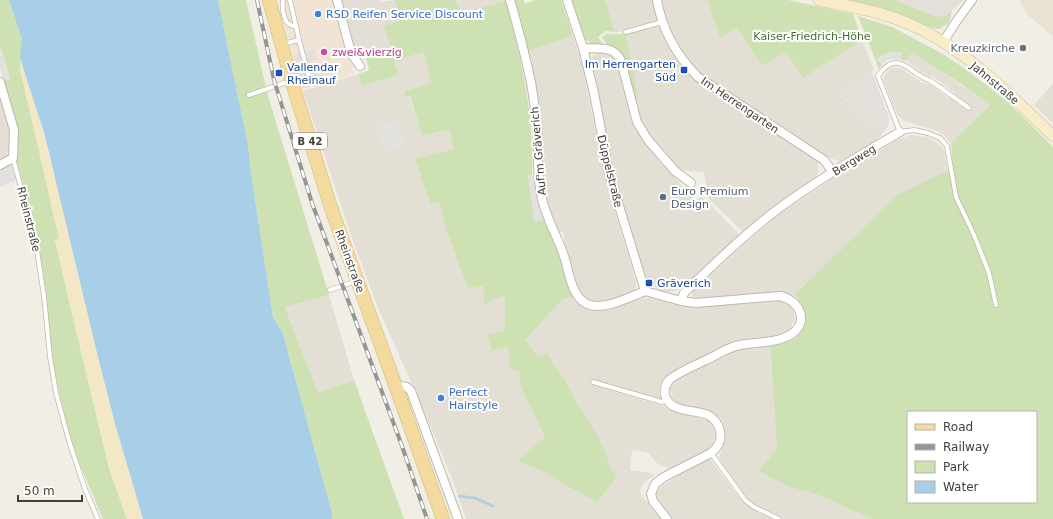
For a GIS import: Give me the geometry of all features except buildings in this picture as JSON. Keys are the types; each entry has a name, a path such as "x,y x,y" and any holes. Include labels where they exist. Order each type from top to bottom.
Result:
{"main road":[{"name":"Rheinstraße","path":"269,0 291,81 331,208 442,519"}],"street":[{"path":"337,0 351,53 360,66"},
{"name":"Auf'm Gräverich","path":"510,0 531,83 538,138 538,174 540,194 575,290 582,301 594,306 610,304 645,291"},
{"name":"Düppelstraße","path":"566,0 583,48 594,93 609,173 645,291"},
{"name":"Im Herrengarten","path":"657,0 662,22 677,52 698,77 824,160 833,172"},
{"name":"Jahnstraße","path":"819,0 886,15 908,23 943,42 986,74 1053,136"},
{"path":"943,42 972,0"},
{"path":"583,48 607,49 618,55 621,61 637,122 648,140 675,171 691,183"},
{"name":"Rheinstraße","path":"0,82 3,103 14,130 13,158"},
{"name":"Bergweg","path":"681,301 684,293 744,236 775,211 833,172 900,132"},
{"path":"0,165 13,158"},
{"path":"645,291 681,301 696,303 780,296 786,297 796,303 800,312 801,322 796,331 787,337 733,346 673,376 669,380 666,385 665,395 669,403 678,408 707,415 713,418 718,424 721,436 720,442 711,453 664,477 655,484 651,494 653,501 667,519"},
{"path":"396,387 408,387 411,392 458,519"}],"lane":[{"path":"283,0 286,20 289,24 296,27"},
{"path":"290,0 310,81"},
{"path":"626,32 662,22"},
{"path":"281,45 299,40"},
{"path":"969,108 931,81 924,79 905,64 893,62 883,68 878,76 900,132 914,130 928,133 940,138 947,146 956,197 974,235 989,273 996,305"},
{"path":"249,95 291,81"},
{"name":"Rheinstraße","path":"13,158 36,244 56,393 85,489 98,519"},
{"path":"330,290 357,281"},
{"path":"593,382 662,402 667,400"},
{"path":"711,453 745,500 758,509 779,519"}],"shaded area":[{"path":"278,0 333,0 354,74 303,89"},
{"path":"339,0 380,0 381,2 394,0 401,20 384,26 391,48 366,57 365,55 354,51"},
{"path":"456,0 506,0 506,1 460,13"},
{"path":"605,0 652,0 658,21 620,32 615,32"},
{"path":"661,0 707,0 720,38 737,27 762,66 786,52 803,78 862,40 874,70 839,94 882,134 875,141 846,159 839,161 830,158 716,85 699,72 688,59 673,35"},
{"path":"894,0 964,0 947,15 937,17"},
{"path":"1020,0 1053,0 1053,36 1026,14"},
{"path":"659,26 673,54 695,80 712,93 818,162 816,178 772,208 743,232 703,193 707,189 704,172 679,170 652,138 641,122 634,99 626,36"},
{"path":"573,36 582,65 601,161 636,282 636,286 632,292 611,300 599,302 589,301 579,291 566,252 563,231 557,233 546,206 540,175 545,174 542,155 540,119 528,51"},
{"path":"0,45 10,79 4,81 0,69"},
{"path":"314,49 317,59 313,60 313,67 315,67 319,77 323,76 324,83 303,89 293,54"},
{"path":"424,52 431,83 404,91 406,96 409,96 422,136 449,129 454,150 415,159 430,204 439,202 447,232 468,289 483,286 484,303 505,295 505,331 486,336 492,351 508,347 510,369 519,371 521,388 545,437 518,460 520,462 545,472 567,487 597,503 615,479 616,475 611,469 605,451 596,432 578,405 565,379 554,365 548,353 538,356 525,340 563,299 574,296 582,306 595,310 611,309 644,298 651,298 676,305 696,307 778,300 788,303 794,312 795,320 789,330 778,335 736,342 668,375 660,385 659,394 661,401 610,388 609,390 666,407 674,412 702,418 709,421 714,430 715,437 711,447 671,469 658,464 647,452 632,450 630,470 652,473 655,475 644,483 640,489 641,495 661,519 466,519 453,481 426,416 376,303 352,238 303,91 358,74 362,86 399,75 394,61"},
{"path":"889,52 902,53 900,59 890,59 882,64 877,59"},
{"path":"912,52 990,105 951,143 941,133 904,121 897,114 883,79 892,67 902,69 922,83 929,84 948,98 951,98 955,93 934,77 928,76 906,61"},
{"path":"597,53 611,55 617,62 631,119 643,139 695,202 701,196 740,235 685,286 676,291 667,292 657,289 649,282 644,273 610,158 591,62 592,57"},
{"path":"872,72 889,118 888,126 882,134 839,93"},
{"path":"1053,84 1053,123 1034,105"},
{"path":"0,93 10,131 7,157 0,162"},
{"path":"397,121 405,146 385,152 377,127"},
{"path":"911,135 927,137 939,144 944,150 948,171 897,195 794,295 779,292 696,300 692,297 693,291 778,215 838,175 897,140"},
{"path":"11,165 16,180 0,187 0,168"},
{"path":"528,175 536,175 546,219 534,221"},
{"path":"329,295 354,380 318,393 285,307"},
{"path":"770,344 777,450 802,491 821,496 872,519 786,519 756,505 744,496 722,465 719,458 726,437 724,425 720,418 710,411 684,405 676,402 672,398 670,389 673,383 691,372 738,349"},
{"path":"709,459 740,499 756,511 772,519 673,519 658,500 656,493 658,489 680,474"}],"green space":[{"path":"0,0 9,0 22,40 20,69 60,239 55,240 109,468 127,519 103,519 72,446 59,393 52,356 39,244 17,162 17,127 4,81 10,79 0,45"},
{"path":"218,0 246,0 268,96 329,295 285,307 318,393 354,380 404,519 332,519 332,513 283,334 273,317 248,145"},
{"path":"394,0 456,0 460,13 506,1 522,66 529,109 532,175 528,175 535,221 546,219 553,236 551,237 574,296 563,299 525,340 538,356 548,353 554,365 565,379 578,405 596,432 605,451 611,469 616,475 615,479 597,503 567,487 545,472 518,460 545,437 521,388 519,371 510,369 508,347 492,351 486,335 505,331 505,295 484,304 483,286 468,289 447,232 439,202 430,204 415,159 454,149 449,129 422,136 410,96 406,96 404,91 431,83 424,52 394,61 399,75 362,86 358,74 369,70 366,57 391,48 384,26 401,20"},
{"path":"515,0 523,0 525,4 535,0 561,0 573,36 528,51"},
{"path":"571,0 605,0 615,32 606,31 598,37 604,45 592,44 585,39"},
{"name":"Kaiser-Friedrich-Höhe","path":"707,0 788,0 853,14 862,40 803,78 786,52 762,66 737,27 720,38"},
{"name":"Kaiser-Friedrich-Höhe","path":"839,0 894,0 937,17 947,15 952,11 949,23 939,29 908,18"},
{"path":"858,16 892,27 941,53 964,68 1007,101 1053,147 1053,519 872,519 821,496 790,487 759,471 777,449 770,344 792,340 803,330 805,324 805,312 799,300 794,295 897,195 953,168 951,143 990,105 961,84 912,53 906,61 900,59 902,53 883,55 877,59 882,64 879,69"},
{"path":"659,24 659,26 626,36 638,97 634,99 623,56 620,52 608,46 602,38 606,34 626,33"}],"sand":[{"path":"20,58 43,132 104,379 143,519 127,519 110,468 55,240 59,239 20,69"}],"water":[{"path":"9,0 218,0 248,145 273,317 283,334 332,513 332,519 143,519 116,427 99,361 45,136 20,58 22,40"}],"waterway":[{"path":"459,496 475,498 493,506"}],"railway":[{"path":"257,0 274,80 312,203 402,446 427,519"}],"place":[{"name":"RSD Reifen Service Discount","path":"318,14"},
{"name":"Kreuzkirche","path":"1023,48"},
{"name":"zwei&vierzig","path":"324,52"},
{"name":"Im Herrengarten Süd","path":"684,70"},
{"name":"Vallendar Rheinauf","path":"279,73"},
{"name":"Euro Premium Design","path":"663,197"},
{"name":"Gräverich","path":"649,283"},
{"name":"Perfect Hairstyle","path":"441,398"}]}
